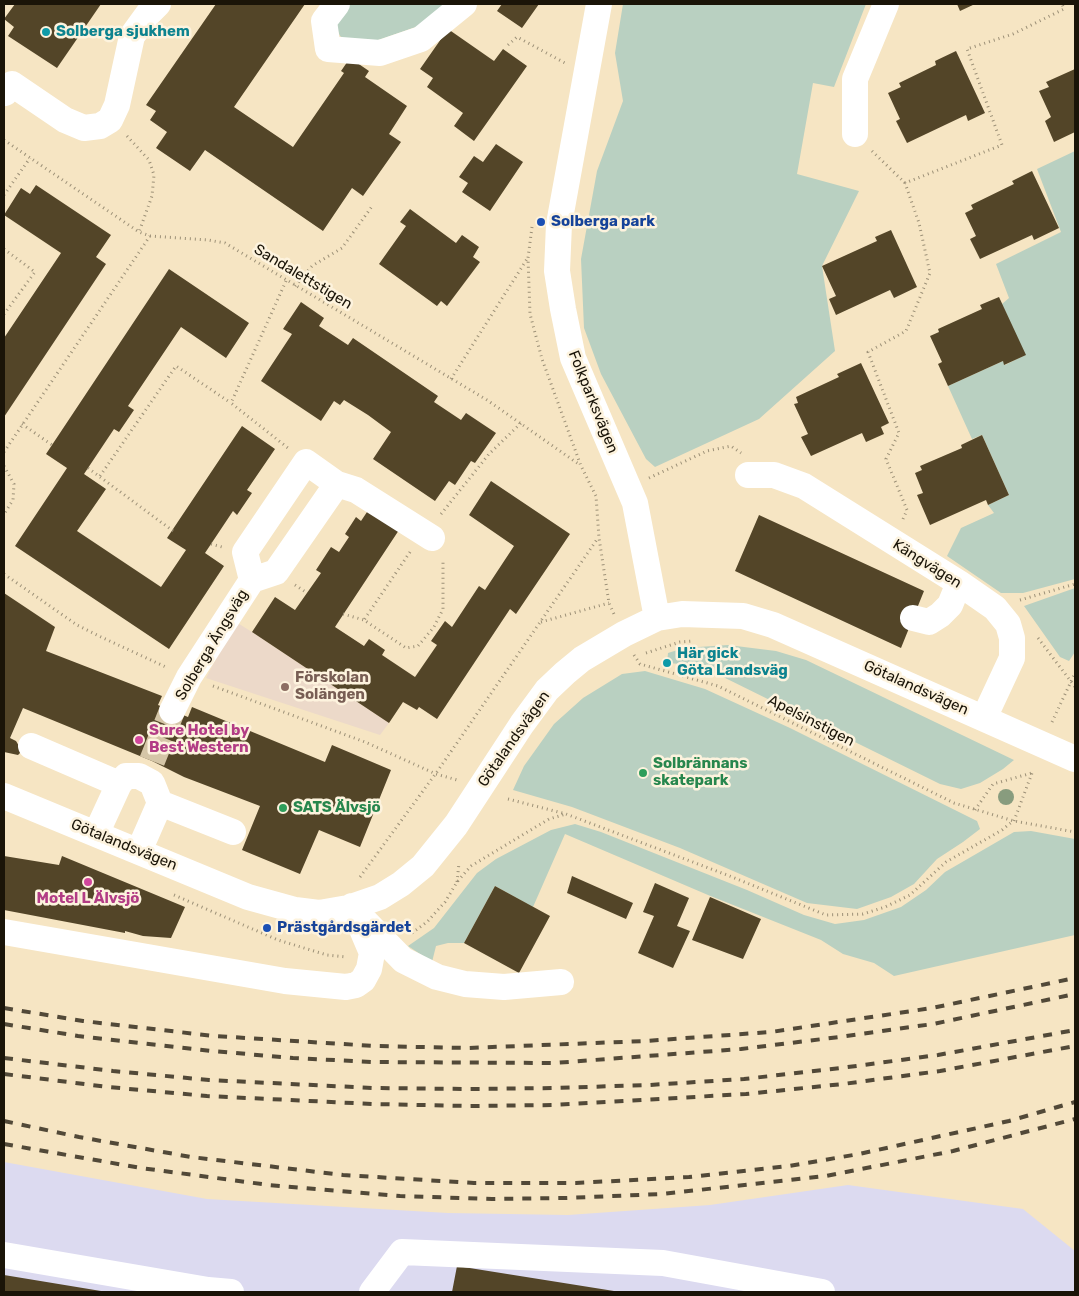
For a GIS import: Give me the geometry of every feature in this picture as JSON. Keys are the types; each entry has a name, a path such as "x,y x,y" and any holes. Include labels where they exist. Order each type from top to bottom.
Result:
{"street":[{"path":"5,93 12,84 65,120 84,128 100,126 110,120 117,105 132,36 158,4"},
{"path":"336,4 324,21 328,49 380,53 422,39 464,4"},
{"name":"Folkparksvägen","path":"599,4 559,224 557,271 573,358 635,503 657,618"},
{"path":"855,134 855,79 886,4"},
{"path":"306,462 337,484 356,490 432,538"},
{"name":"Solberga Ängsväg","path":"252,580 245,552 306,462"},
{"name":"Kängvägen","path":"748,475 774,476 804,486 996,608 1008,624 1012,638 1012,658 984,718"},
{"name":"Solberga Ängsväg","path":"172,711 189,677 252,580 276,572 337,484"},
{"path":"913,618 930,622 940,616 950,605 959,583"},
{"name":"Götalandsvägen","path":"4,796 248,897 295,910 319,913 352,906 380,897 423,866 456,825 522,724 547,690 565,673 582,659 624,634 657,618 682,614 723,614 750,618 773,625 1075,759"},
{"path":"31,746 139,775 152,783 160,803 139,852"},
{"path":"96,834 139,775"},
{"path":"160,803 233,832"},
{"path":"4,932 285,981 346,987 356,985 363,980 369,970 372,953 352,906"},
{"path":"352,906 403,960 437,977 465,984 504,987 561,982"},
{"path":"372,1292 402,1252 663,1262 822,1292"},
{"path":"4,1255 208,1290 232,1292"}],"path":[{"path":"905,184 1002,145 967,49 1013,34 1064,9 1062,4"},
{"path":"508,45 518,37 568,65"},
{"path":"112,115 127,136 149,160 154,175 152,196 139,232"},
{"path":"855,134 905,184 919,223 930,273 906,331 868,352 899,432 886,459 907,510 897,530 900,548"},
{"name":"Sandalettstigen","path":"4,140 139,232 150,236 225,243 451,379 521,423 581,466"},
{"path":"4,195 30,158"},
{"path":"295,286 312,266 342,248 373,204"},
{"path":"4,452 5,446 150,236"},
{"path":"4,249 35,272 4,314"},
{"path":"451,379 528,258 530,314 542,359 581,466 596,496 599,538 610,602 624,634"},
{"path":"232,403 286,281"},
{"path":"100,476 176,366 232,403 306,462"},
{"path":"22,424 52,445"},
{"path":"596,496 649,478 707,451 731,446 741,451 748,475"},
{"path":"4,466 14,484 13,500 4,514"},
{"path":"88,468 173,530"},
{"path":"355,879 362,876 436,774 599,538"},
{"path":"4,574 77,625 100,637 189,677 365,742 436,774 459,780"},
{"path":"1018,601 1075,584"},
{"path":"541,622 610,602"},
{"path":"344,614 364,620"},
{"path":"1034,633 1075,687"},
{"name":"Apelsinstigen","path":"624,634 640,664 718,686 938,796 954,803 1014,821 1075,832"},
{"path":"1052,723 1075,673"},
{"path":"508,799 566,814 728,875 826,916 863,914 885,908 910,895 946,862 1002,830 1014,821 1032,773 993,784 976,810"}],"shaded area":[{"name":"Förskolan Solängen","path":"236,622 389,723 380,735 206,678"},
{"path":"4,1162 207,1199 448,1213 568,1215 710,1205 848,1185 1023,1209 1075,1251 1075,1292 4,1292"}],"green space":[{"path":"346,4 452,4 433,21 367,44 351,43 340,36 335,24"},
{"path":"623,4 866,4 834,87 813,83 797,174 859,191 822,266 835,351 759,419 655,467 646,459 601,374 584,328 581,259 597,171 623,101 615,53"},
{"path":"1075,151 1075,579 1023,593 1001,593 947,556 961,528 994,513 988,505 1009,495 982,435 972,439 948,386 1003,361 1005,365 1025,355 1002,304 1009,298 996,264 1061,232 1037,169"},
{"path":"1075,588 1075,652 1069,661 1060,657 1024,606"},
{"path":"728,645 776,651 806,660 1014,760 980,783 961,789 940,784 713,672 681,664 667,663 668,653 684,648"},
{"path":"645,671 705,689 790,728 977,821 980,829 937,859 914,884 891,897 857,909 807,903 680,848 572,807 513,790 524,766 554,724 583,698 622,674"},
{"path":"575,824 601,832 747,890 804,915 835,924 864,920 901,907 926,890 945,872 1014,832 1031,831 1075,839 1075,935 894,976 874,963 843,954 821,940 708,895 565,834 533,907 495,886 464,943 448,943 436,946 432,962 408,946 434,928 477,873 496,859 551,830"}],"building":[{"name":"Solberga sjukhem","path":"15,4 101,4 57,68 8,36 14,27 4,19"},
{"path":"216,4 305,4 234,107 293,147 344,73 341,71 350,58 369,71 365,77 407,106 389,134 401,142 363,196 352,188 323,231 205,150 190,171 156,148 167,132 150,120 156,111 146,105"},
{"path":"502,4 539,4 522,28 497,11"},
{"path":"957,4 975,4 960,11"},
{"path":"448,29 494,61 503,49 527,66 474,141 454,126 463,113 427,87 433,78 420,69"},
{"path":"956,51 985,113 968,121 966,115 907,143 896,121 900,119 888,93 901,87 899,83 936,65 935,61"},
{"path":"1075,69 1075,132 1054,142 1045,121 1051,117 1039,91 1049,87 1046,82"},
{"path":"496,144 523,162 490,211 462,192 468,183 459,177 474,156 483,162"},
{"path":"1032,171 1059,228 1034,240 1032,235 980,259 970,239 976,236 965,213 973,209 971,205 1014,184 1012,181"},
{"path":"36,185 111,235 96,257 106,264 4,417 4,338 61,253 4,215 21,188 30,194"},
{"path":"410,209 456,243 462,235 479,247 473,257 480,262 447,306 441,301 437,306 379,264 406,226 400,222"},
{"path":"891,230 917,287 894,298 890,290 836,315 829,299 836,296 822,266 877,241 875,237"},
{"path":"169,269 249,323 226,358 181,327 128,406 134,410 119,432 114,429 84,474 106,489 77,531 161,587 186,550 167,538 242,426 275,449 247,490 252,493 237,515 233,511 205,553 224,566 169,649 15,546 67,468 46,454"},
{"path":"999,297 1026,355 1004,365 1003,361 948,386 938,364 942,362 930,336 939,332 938,329 982,309 980,305"},
{"path":"301,302 324,318 319,326 348,345 353,338 438,396 434,402 461,420 466,413 496,433 475,463 471,461 455,485 449,481 435,501 373,459 391,432 368,415 344,400 340,405 334,401 321,421 261,381 292,334 283,329"},
{"path":"861,363 889,423 881,427 884,434 866,442 862,433 811,456 801,437 808,434 794,404 798,403 796,397 839,377 837,374"},
{"path":"982,435 1009,495 988,505 986,500 930,525 917,495 923,493 915,473 922,470 920,466 962,448 961,445"},
{"path":"491,481 570,534 516,614 510,609 437,719 419,707 417,710 403,702 389,723 252,632 275,597 295,610 321,573 316,570 331,547 339,552 349,537 345,534 356,517 361,521 369,509 399,530 335,627 364,646 369,639 385,650 382,655 415,677 437,645 431,641 445,621 452,627 479,586 485,590 514,546 469,515"},
{"path":"759,515 924,591 901,648 735,571"},
{"path":"4,593 55,627 46,651 162,696 158,705 188,717 192,707 325,762 332,745 391,770 360,847 319,830 300,874 242,850 260,806 184,777 152,761 23,708 10,738 16,741 22,751 18,755 4,752"},
{"name":"Motel L Älvsjö","path":"4,856 59,865 62,856 185,907 171,938 143,936 125,931 125,933 4,910"},
{"path":"572,876 633,903 626,919 567,893"},
{"path":"655,883 689,898 677,926 690,931 673,968 638,953 654,916 643,912"},
{"path":"495,886 550,916 519,973 464,943"},
{"path":"710,897 761,919 743,959 692,940"},
{"path":"457,1266 614,1291 614,1292 452,1292"},
{"path":"4,1275 101,1291 101,1292 4,1292"}],"tunnel":[{"path":"152,761 172,711"}],"railway":[{"path":"4,1008 83,1021 214,1036 375,1046 468,1048 645,1041 771,1032 932,1008 1075,978"},
{"path":"4,1024 78,1036 293,1058 373,1062 554,1063 741,1049 839,1037 933,1024 1075,994"},
{"path":"4,1058 209,1080 373,1088 554,1088 744,1079 938,1055 1075,1030"},
{"path":"4,1074 108,1087 207,1096 372,1104 553,1105 746,1094 843,1084 940,1071 1075,1046"},
{"path":"4,1121 79,1137 191,1157 343,1175 474,1183 576,1183 689,1177 789,1166 859,1154 1009,1121 1075,1102"},
{"path":"4,1144 141,1168 269,1185 400,1196 492,1199 566,1198 662,1194 826,1176 953,1151 1075,1119"}],"place":[{"name":"Solberga sjukhem","path":"46,32"},
{"name":"Solberga park","path":"541,222"},
{"name":"Här gick Göta Landsväg","path":"667,663"},
{"name":"Förskolan Solängen","path":"285,687"},
{"name":"Sure Hotel by Best Western","path":"139,740"},
{"name":"Solbrännans skatepark","path":"643,773"},
{"name":"SATS Älvsjö","path":"283,808"},
{"name":"Motel L Älvsjö","path":"88,882"},
{"name":"Prästgårdsgärdet","path":"267,928"}]}
